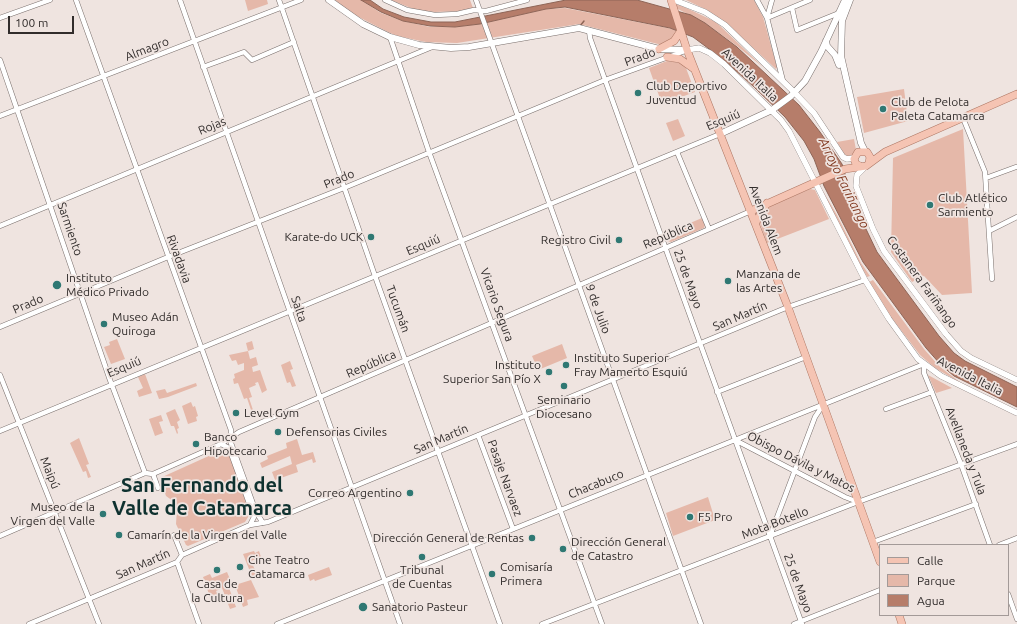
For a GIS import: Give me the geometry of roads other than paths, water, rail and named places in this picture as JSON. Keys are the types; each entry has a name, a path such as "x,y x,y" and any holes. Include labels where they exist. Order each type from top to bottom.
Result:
{"main road":[{"name":"Avenida Italia","path":"329,0 363,24 390,37 406,43 432,47 463,47 573,28 589,30 659,49 687,50"},
{"name":"Esquiú","path":"720,134 774,110 793,94 805,81 845,0"},
{"path":"850,0 842,22 842,61 861,143 865,152 870,157 865,165"},
{"name":"Avenida Alem","path":"673,2 680,32 694,70 756,222 879,559"},
{"path":"659,49 674,41 680,32"},
{"path":"841,43 836,35 827,39 827,46 838,62 858,147 855,156 845,169"},
{"path":"831,50 835,50 841,43"},
{"path":"668,58 680,59 694,70"},
{"path":"751,210 845,169 865,165 885,152 1017,94"},
{"path":"855,156 865,152 875,154 885,152"},
{"path":"855,156 856,164 865,165"},
{"path":"746,198 753,202 767,202"},
{"path":"756,222 767,202"}],"street":[{"path":"0,18 50,0"},
{"name":"Rivadavia","path":"76,0 200,348 231,430 230,438 256,512 262,523"},
{"name":"Salta","path":"180,0 400,624"},
{"name":"Tucumán","path":"279,0 375,276 473,545 500,624"},
{"name":"Almagro","path":"0,116 301,0"},
{"path":"384,0 407,10 424,14 450,15 474,10 481,14 527,0"},
{"name":"9 de Julio","path":"476,0 701,624"},
{"path":"757,0 767,18 783,81"},
{"path":"767,18 772,0"},
{"path":"767,18 810,0"},
{"path":"673,2 705,12 721,22 745,43 783,81 793,94 814,113 843,157 847,159 855,156"},
{"path":"792,8 797,30 839,13"},
{"name":"25 de Mayo","path":"589,30 590,38 717,392 802,623"},
{"name":"Vicario Segura","path":"390,37 429,152 493,322 602,624"},
{"path":"203,67 244,52 252,60 294,42"},
{"name":"Rojas","path":"0,226 136,168 432,47"},
{"name":"Avenida Italia","path":"687,50 699,48 710,53 774,110 789,131 817,181 865,280 889,319 924,364 941,376 1017,413"},
{"name":"Prado","path":"0,327 81,292 344,188 605,80 687,50"},
{"name":"Sarmiento","path":"0,60 113,384 146,473"},
{"path":"963,118 986,178 992,279"},
{"name":"Esquiú","path":"0,431 720,134"},
{"path":"677,152 709,228"},
{"name":"Costanera Fariñango","path":"865,165 857,175 856,186 873,229 884,251 946,334 961,350 971,358 1017,380"},
{"path":"986,178 1016,166"},
{"name":"República","path":"153,474 221,444 239,432 751,210"},
{"path":"989,231 1017,218"},
{"name":"San Martín","path":"29,624 177,562 182,555 250,525 262,523 352,487 788,307 865,280"},
{"path":"717,392 806,357"},
{"name":"Avellaneda y Tula","path":"924,364 924,374 961,464 990,544"},
{"name":"Chacabuco","path":"277,624 647,474 924,364"},
{"name":"Maipú","path":"0,375 99,624"},
{"path":"886,410 932,392"},
{"path":"770,536 815,417 823,404"},
{"name":"Pasaje Narvaez","path":"478,435 513,529"},
{"name":"Obispo Dávila y Matos","path":"735,440 845,497 858,502"},
{"path":"221,444 227,446 230,450 254,517 250,525"},
{"name":"Mota Botello","path":"542,624 595,605 858,502 1017,444"},
{"path":"0,536 146,473 153,474 158,488"},
{"path":"873,542 976,504"},
{"path":"174,535 182,555"},
{"path":"1002,544 1017,538"},
{"path":"177,562 199,624"},
{"path":"794,624 802,623 879,590"},
{"path":"1009,597 1017,619"}],"water":[{"name":"Arroyo Fariñango","path":"361,0 370,0 383,9 404,17 431,22 455,22 566,0 637,0 691,15 705,23 737,47 799,105 842,164 855,206 877,252 939,336 954,353 965,361 1017,387 1017,407 954,376 941,365 926,348 863,262 824,186 814,159 804,141 785,117 754,87 724,60 693,37 670,28 565,7 546,9 480,24 455,27 430,26 403,21 381,12"}],"waterway":[{"path":"580,26 584,21"}],"place":[{"name":"Club Deportivo Juventud","path":"638,93"},
{"name":"Club de Pelota Paleta Catamarca","path":"883,109"},
{"name":"Club Atlético Sarmiento","path":"930,205"},
{"name":"Karate-do UCK","path":"371,237"},
{"name":"Registro Civil","path":"619,240"},
{"name":"Manzana de las Artes","path":"728,281"},
{"name":"Instituto Médico Privado","path":"57,285"},
{"name":"Museo Adán Quiroga","path":"104,324"},
{"name":"Instituto Superior Fray Mamerto Esquiú","path":"566,365"},
{"name":"Instituto Superior San Pío X","path":"549,372"},
{"name":"Seminario Diocesano","path":"564,386"},
{"name":"Level Gym","path":"236,413"},
{"name":"Defensorias Civiles","path":"278,432"},
{"name":"Banco Hipotecario","path":"196,444"},
{"name":"Correo Argentino","path":"410,493"},
{"name":"Museo de la Virgen del Valle","path":"103,514"},
{"name":"F5 Pro","path":"690,517"},
{"name":"Camarín de la Virgen del Valle","path":"119,535"},
{"name":"Dirección General de Rentas","path":"532,538"},
{"name":"Dirección General de Catastro","path":"563,549"},
{"name":"Tribunal de Cuentas","path":"422,557"},
{"name":"Cine Teatro Catamarca","path":"240,567"},
{"name":"Casa de la Cultura","path":"217,570"},
{"name":"Comisaría Primera","path":"492,574"},
{"name":"Sanatorio Pasteur","path":"363,607"}],"district":[{"name":"San Fernando del Valle de Catamarca","path":"202,496"}]}
